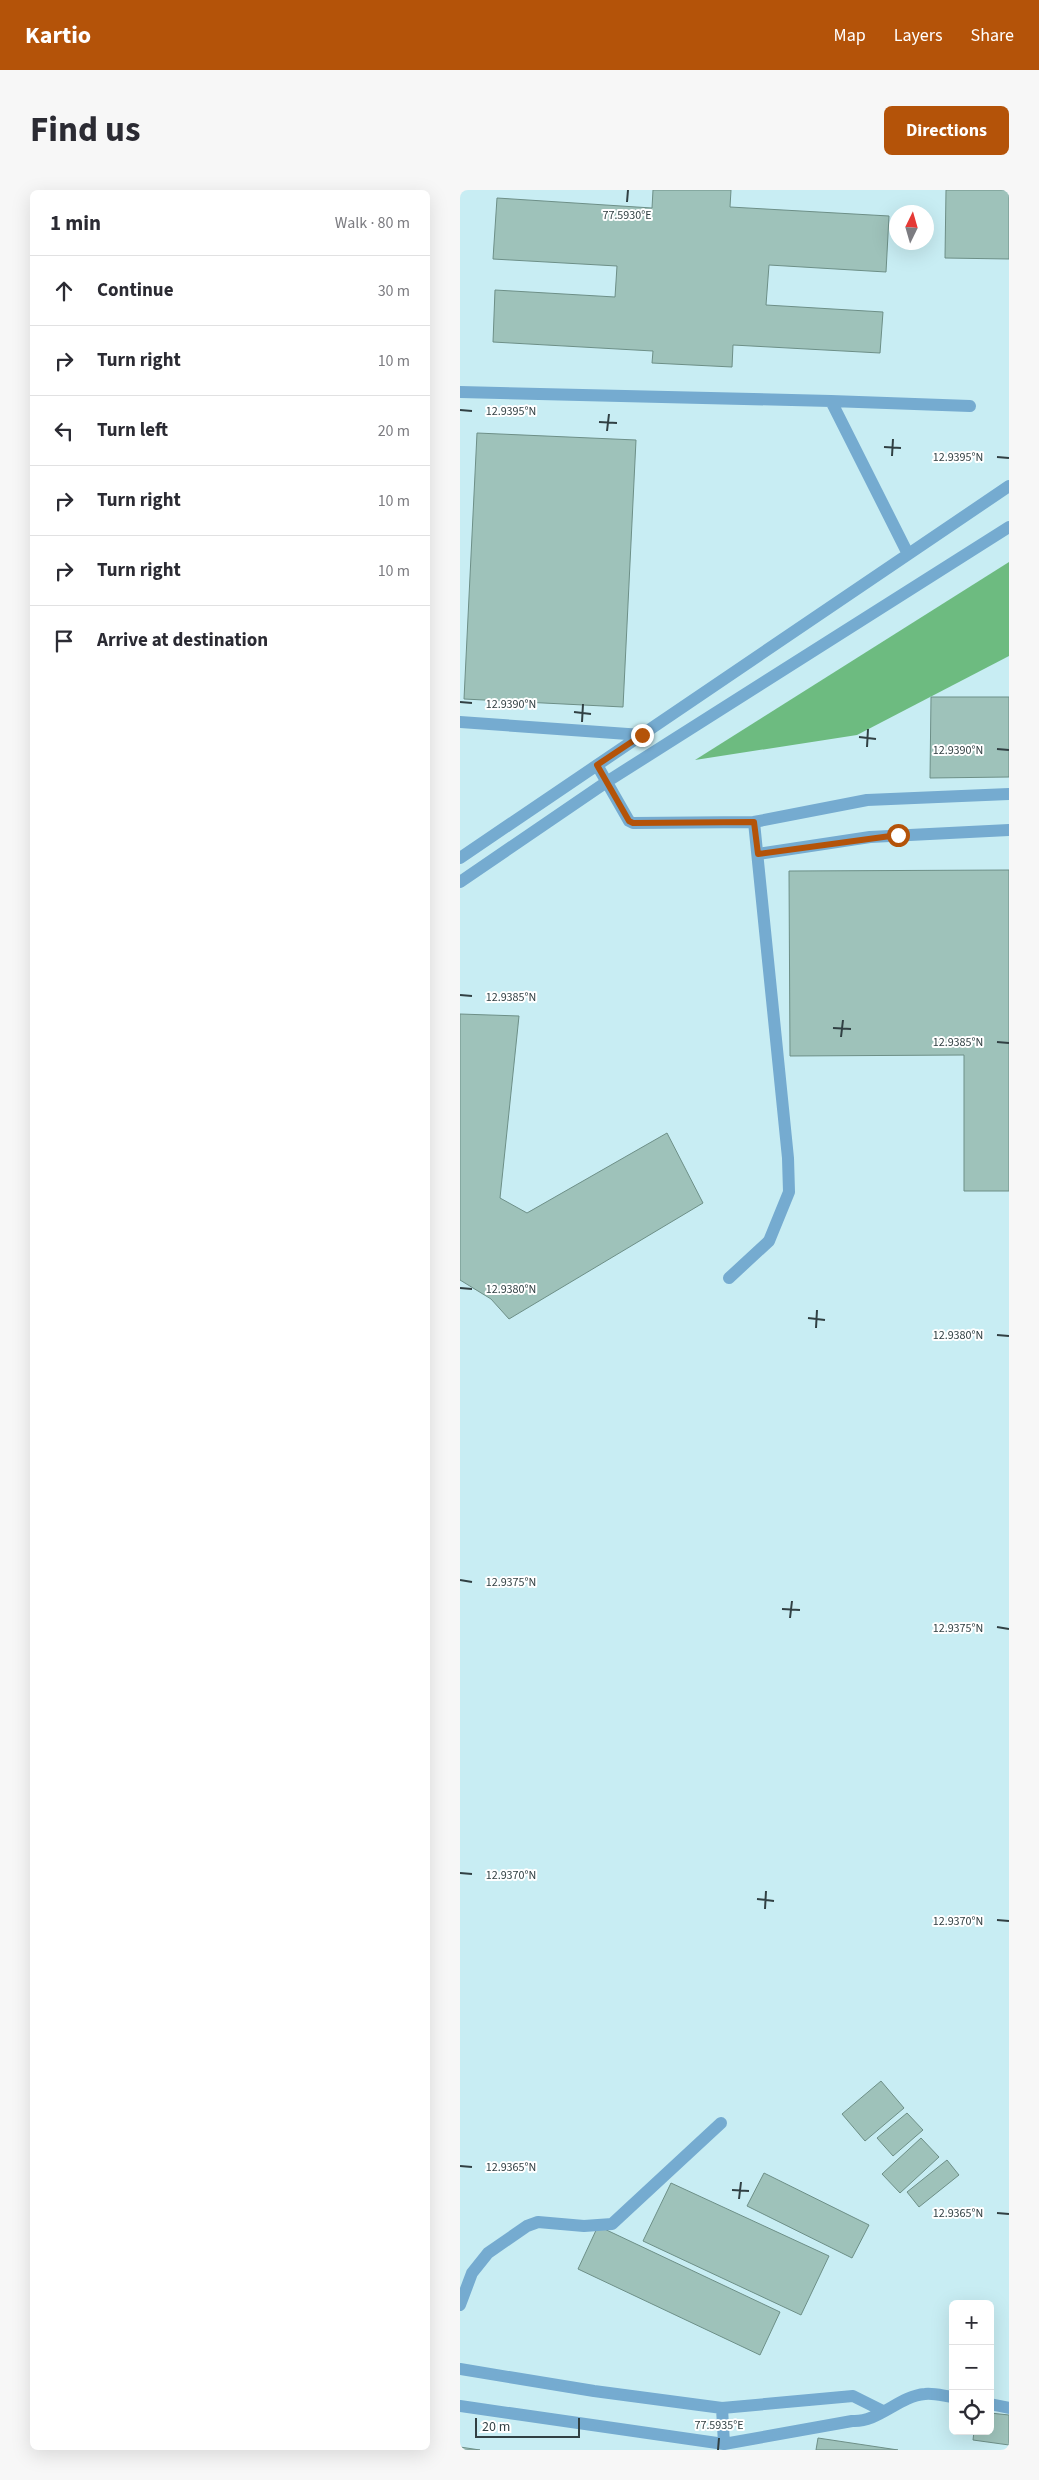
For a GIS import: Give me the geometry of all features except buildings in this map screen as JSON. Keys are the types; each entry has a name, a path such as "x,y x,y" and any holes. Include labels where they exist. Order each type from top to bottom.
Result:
{"lane":[{"path":"460,392 970,406"},
{"path":"831,401 908,554"},
{"path":"460,858 1009,486"},
{"path":"460,882 608,781 1009,527"},
{"path":"460,722 642,735"},
{"path":"597,765 608,781 629,821 633,823 754,822 867,800 1009,794"},
{"path":"729,1278 769,1241 789,1192 787,1149 754,822"},
{"path":"758,854 870,837 1009,830"},
{"path":"460,2305 472,2274 488,2253 496,2247 527,2226 538,2222 584,2226 612,2224 722,2123"},
{"path":"460,2369 594,2391 722,2408 853,2396 883,2411"},
{"path":"460,2406 724,2444 843,2423 864,2422 883,2411 924,2394 949,2397"},
{"path":"994,2405 1009,2408"},
{"path":"722,2408 724,2444"}],"green space":[{"path":"1009,562 1009,656 857,735 695,760"}],"route":[{"path":"642,735 597,765 608,781 629,821 633,823 754,822 758,854 870,837 898,835"}]}
